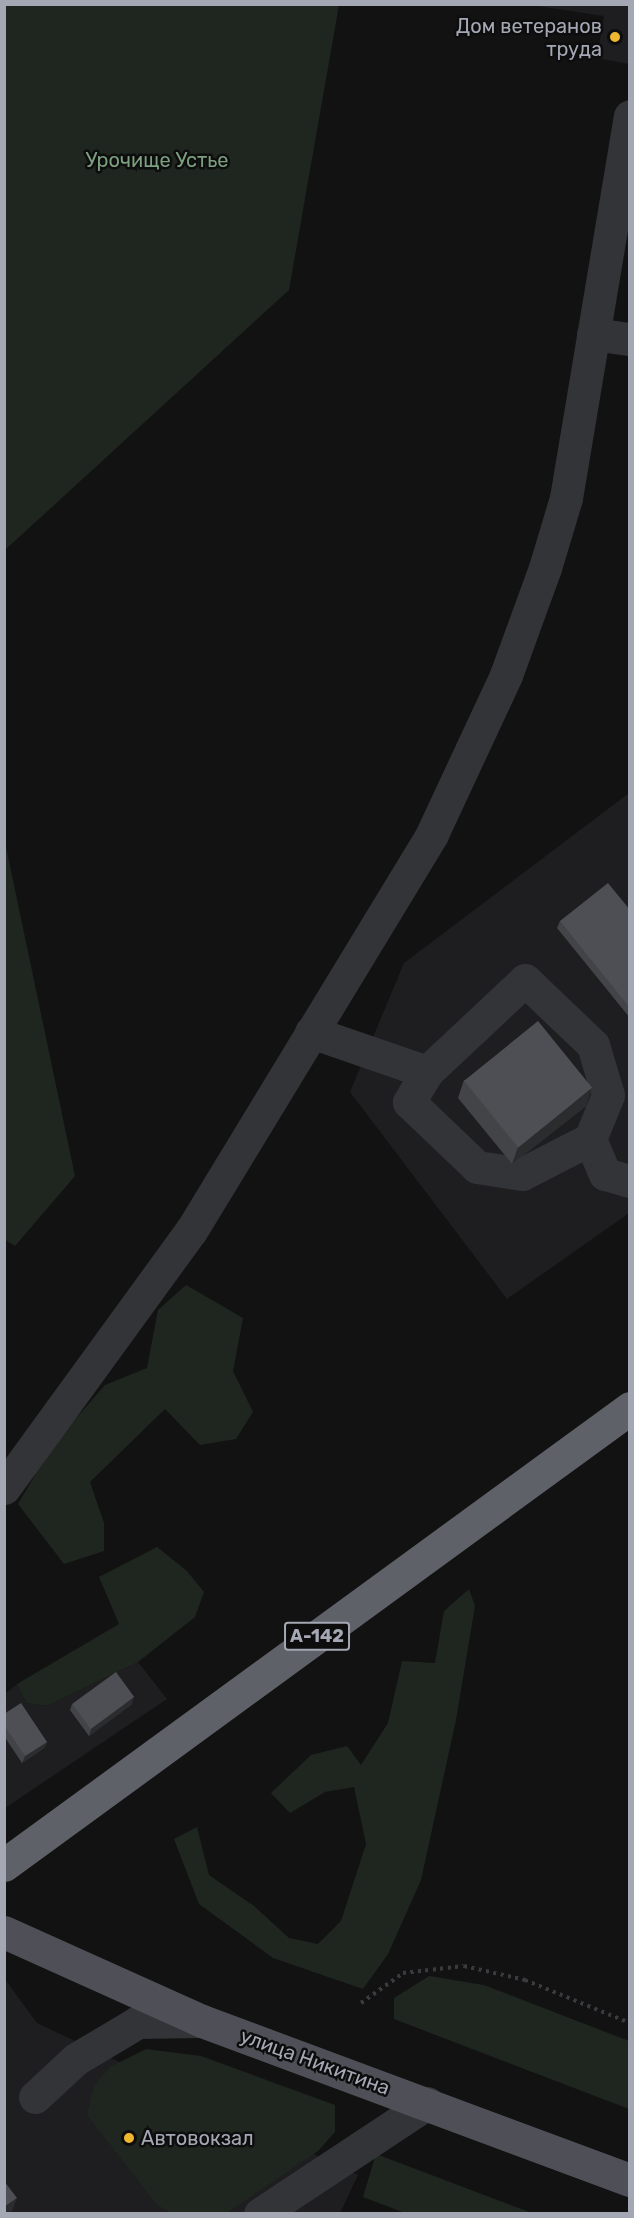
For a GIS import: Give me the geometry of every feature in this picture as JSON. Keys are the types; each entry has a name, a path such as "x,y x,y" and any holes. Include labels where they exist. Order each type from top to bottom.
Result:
{"highway":[{"name":"А-142","path":"4,1865 630,1408"}],"main road":[{"name":"улица Никитина","path":"4,1932 202,2021 428,2103 630,2180"}],"street":[{"path":"4,1488 191,1231 432,834 506,675 545,568 566,498 630,116"},
{"path":"593,334 630,339"},
{"path":"525,980 593,1046 608,1095 590,1139 522,1174 477,1167 409,1102 426,1072 525,980"},
{"path":"311,1032 426,1072"},
{"path":"590,1139 604,1174 630,1181"},
{"path":"35,2097 76,2059 138,2022 202,2021"},
{"path":"260,2214 428,2103"}],"path":[{"path":"362,2003 403,1973 464,1966 525,1980 630,2023"}],"shaded area":[{"name":"Дом ветеранов труда","path":"531,5 629,5 629,64 597,58 604,16"},
{"path":"629,793 629,1213 507,1299 350,1092 404,963"},
{"path":"138,1662 167,1699 5,1808 5,1694 17,1684 26,1703 47,1706"},
{"path":"4,1978 37,2023 358,2175 340,2213 5,2213"}],"green space":[{"name":"Урочище Устье","path":"5,4 339,5 289,290 5,550"},
{"path":"5,842 75,1176 15,1246 4,1239"},
{"path":"186,1285 243,1318 233,1371 253,1412 236,1439 200,1445 165,1409 90,1482 104,1523 104,1551 64,1564 18,1504 52,1446 105,1385 147,1368 158,1310"},
{"path":"157,1547 187,1571 204,1592 195,1617 138,1662 47,1706 26,1703 17,1684 119,1624 99,1577"},
{"path":"469,1589 475,1606 456,1720 421,1880 388,1954 363,1989 273,1958 199,1904 174,1839 197,1827 209,1875 254,1906 289,1938 318,1944 341,1921 366,1844 354,1787 325,1792 290,1813 271,1793 311,1755 347,1746 361,1765 388,1723 402,1661 435,1663 444,1611"},
{"path":"429,1976 484,1985 629,2041 629,2109 394,2019 394,1998"},
{"path":"146,2049 201,2056 335,2105 335,2132 318,2151 227,2213 171,2213 157,2205 87,2115 94,2086 110,2067"},
{"path":"376,2154 532,2213 405,2213 363,2197"}],"building":[{"path":"608,883 630,910 630,1008 560,921"},
{"path":"538,1021 592,1088 518,1148 464,1081"},
{"path":"116,1672 134,1697 91,1729 72,1704"},
{"path":"21,1703 47,1742 25,1756 4,1725 4,1714"},
{"path":"4,2181 17,2198 4,2207"}],"place":[{"name":"Дом ветеранов труда","path":"615,37"},
{"name":"Автовокзал","path":"129,2138"}]}
